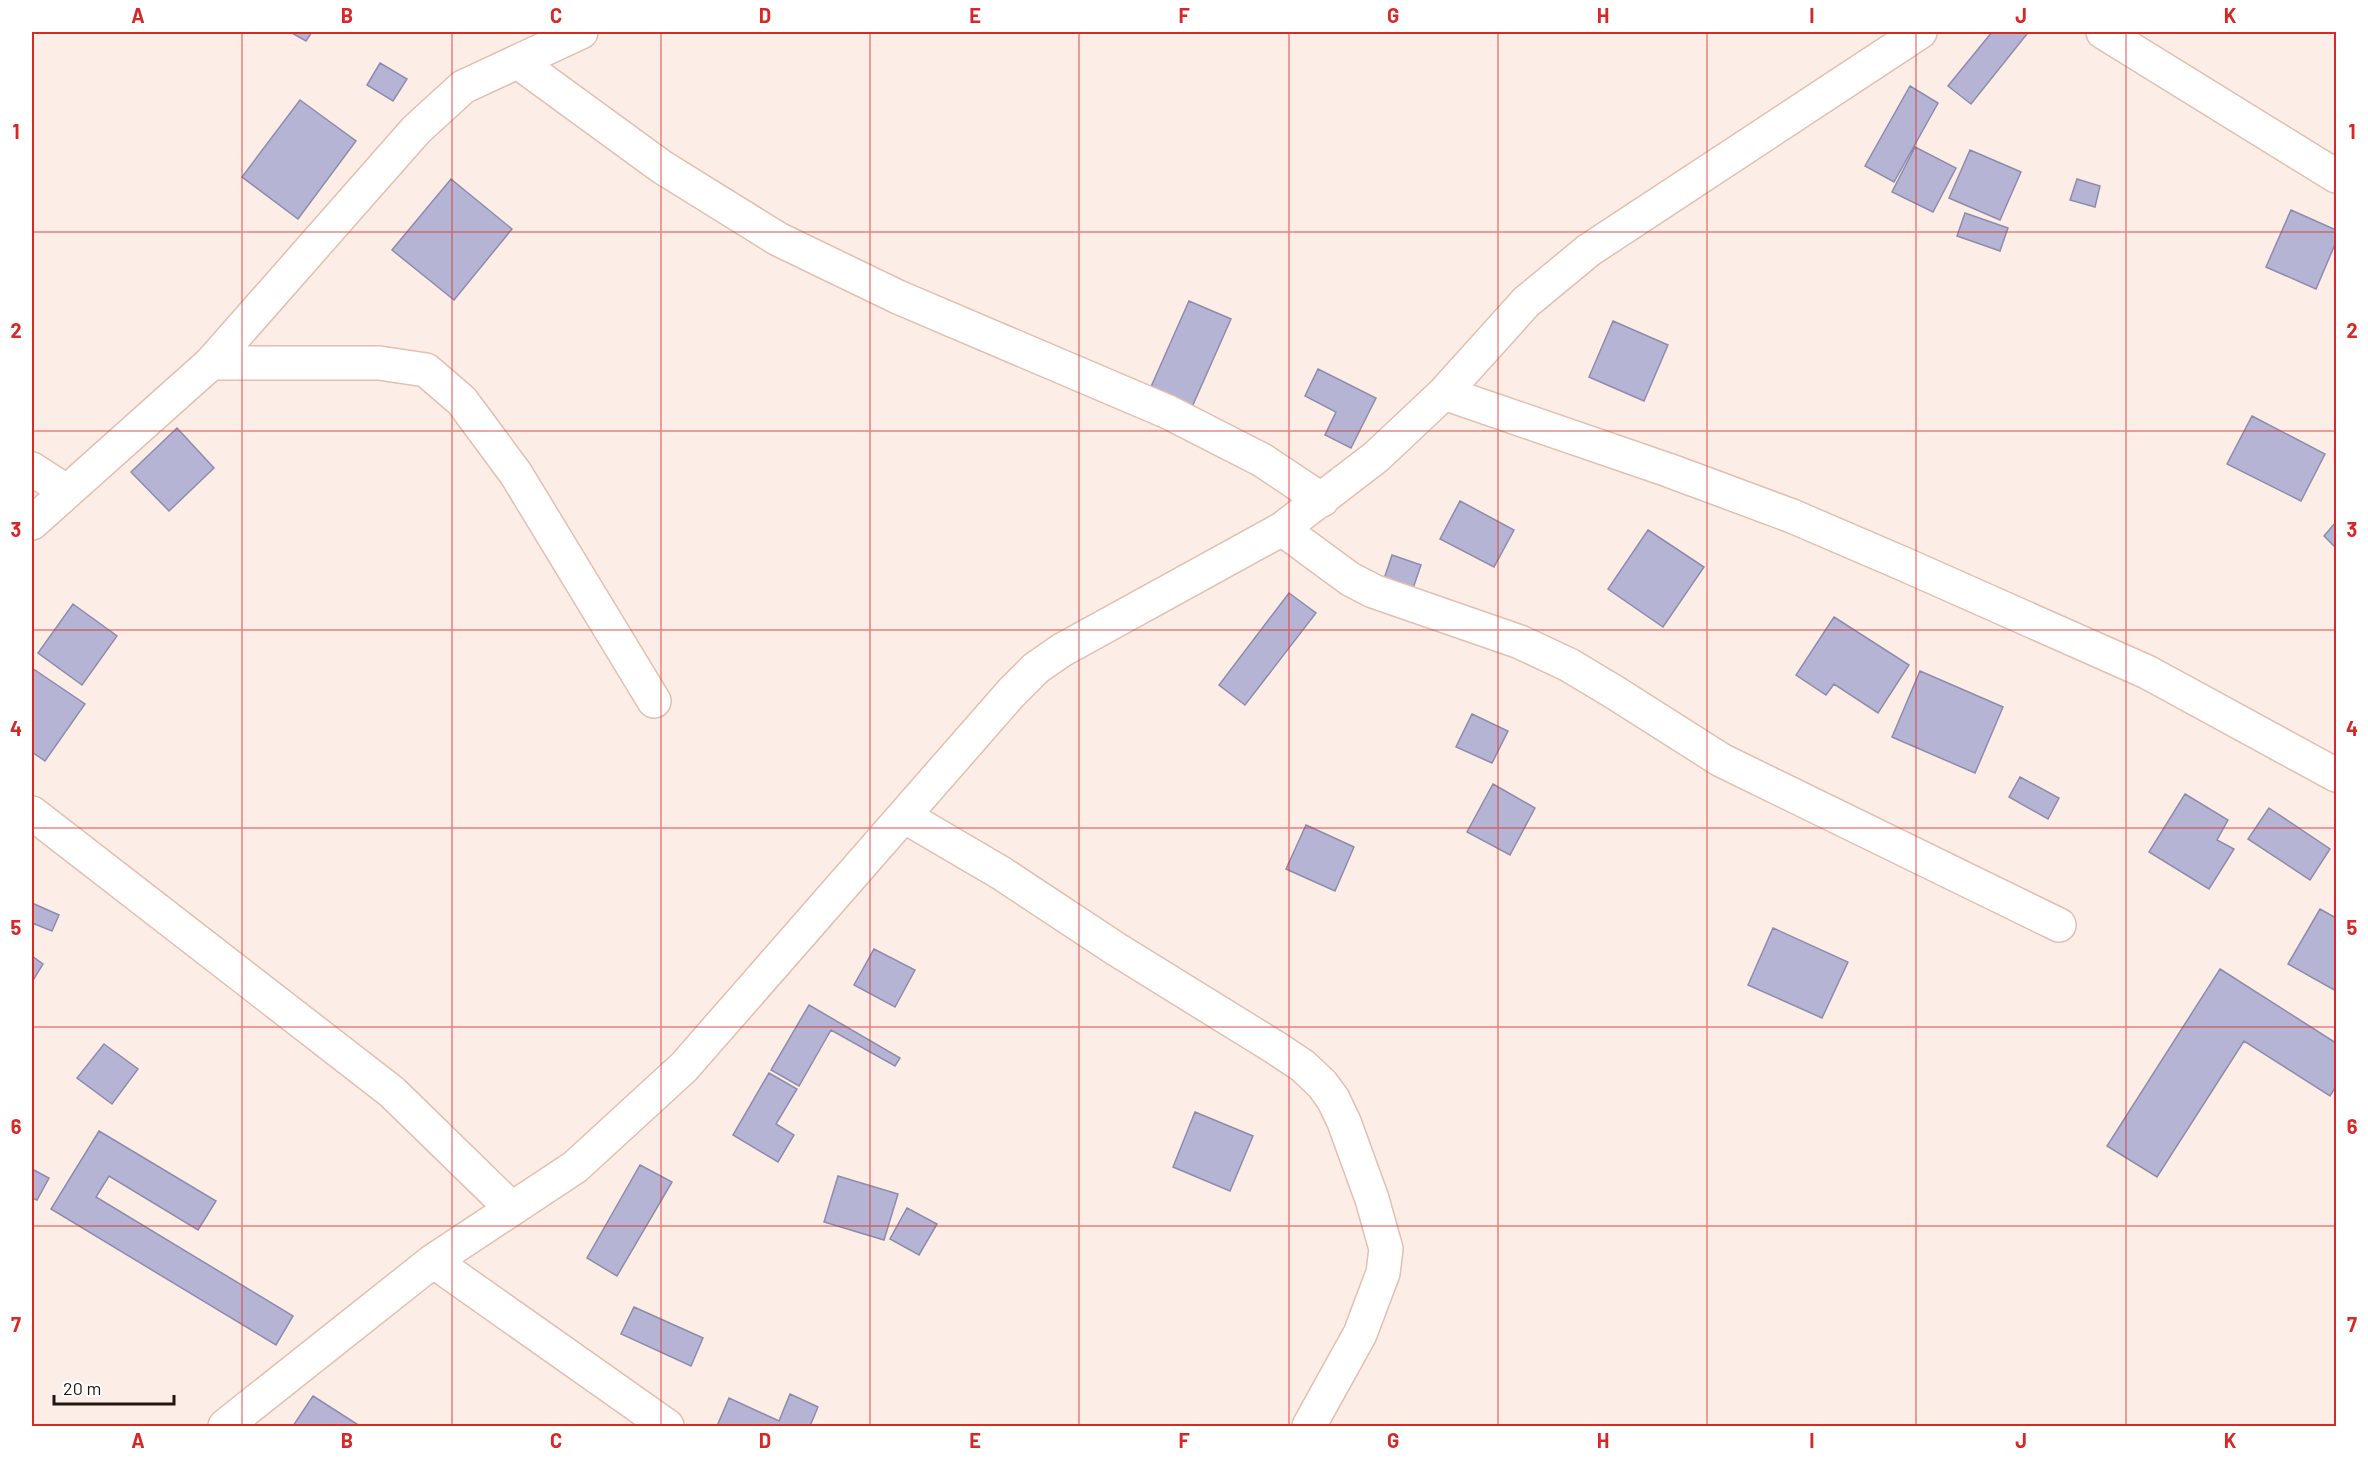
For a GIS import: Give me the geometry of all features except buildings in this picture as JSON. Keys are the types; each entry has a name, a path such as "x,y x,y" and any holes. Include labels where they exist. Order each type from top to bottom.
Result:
{"street":[{"path":"32,523 211,363 416,130 463,87 581,32"},
{"path":"225,1426 433,1262 574,1167 684,1067 1011,693 1036,669 1062,650 1282,529 1376,456 1444,393 1526,302 1589,250 1918,32"},
{"path":"2103,32 2337,176"},
{"path":"518,62 662,167 777,239 898,297 1168,412 1262,460 1322,500"},
{"path":"211,363 379,363 426,370 462,401 516,474 654,701"},
{"path":"1444,393 1668,470 1792,516 1906,564 2147,672 2337,775"},
{"path":"32,468 66,492"},
{"path":"1282,529 1350,579 1373,591 1520,642 1569,665 1721,760 2059,925"},
{"path":"32,813 392,1092 511,1208"},
{"path":"904,816 1001,873 1116,949 1285,1054 1303,1066 1322,1084 1333,1099 1344,1122 1372,1199 1386,1249 1383,1273 1360,1334 1309,1426"},
{"path":"433,1262 666,1426"}]}
